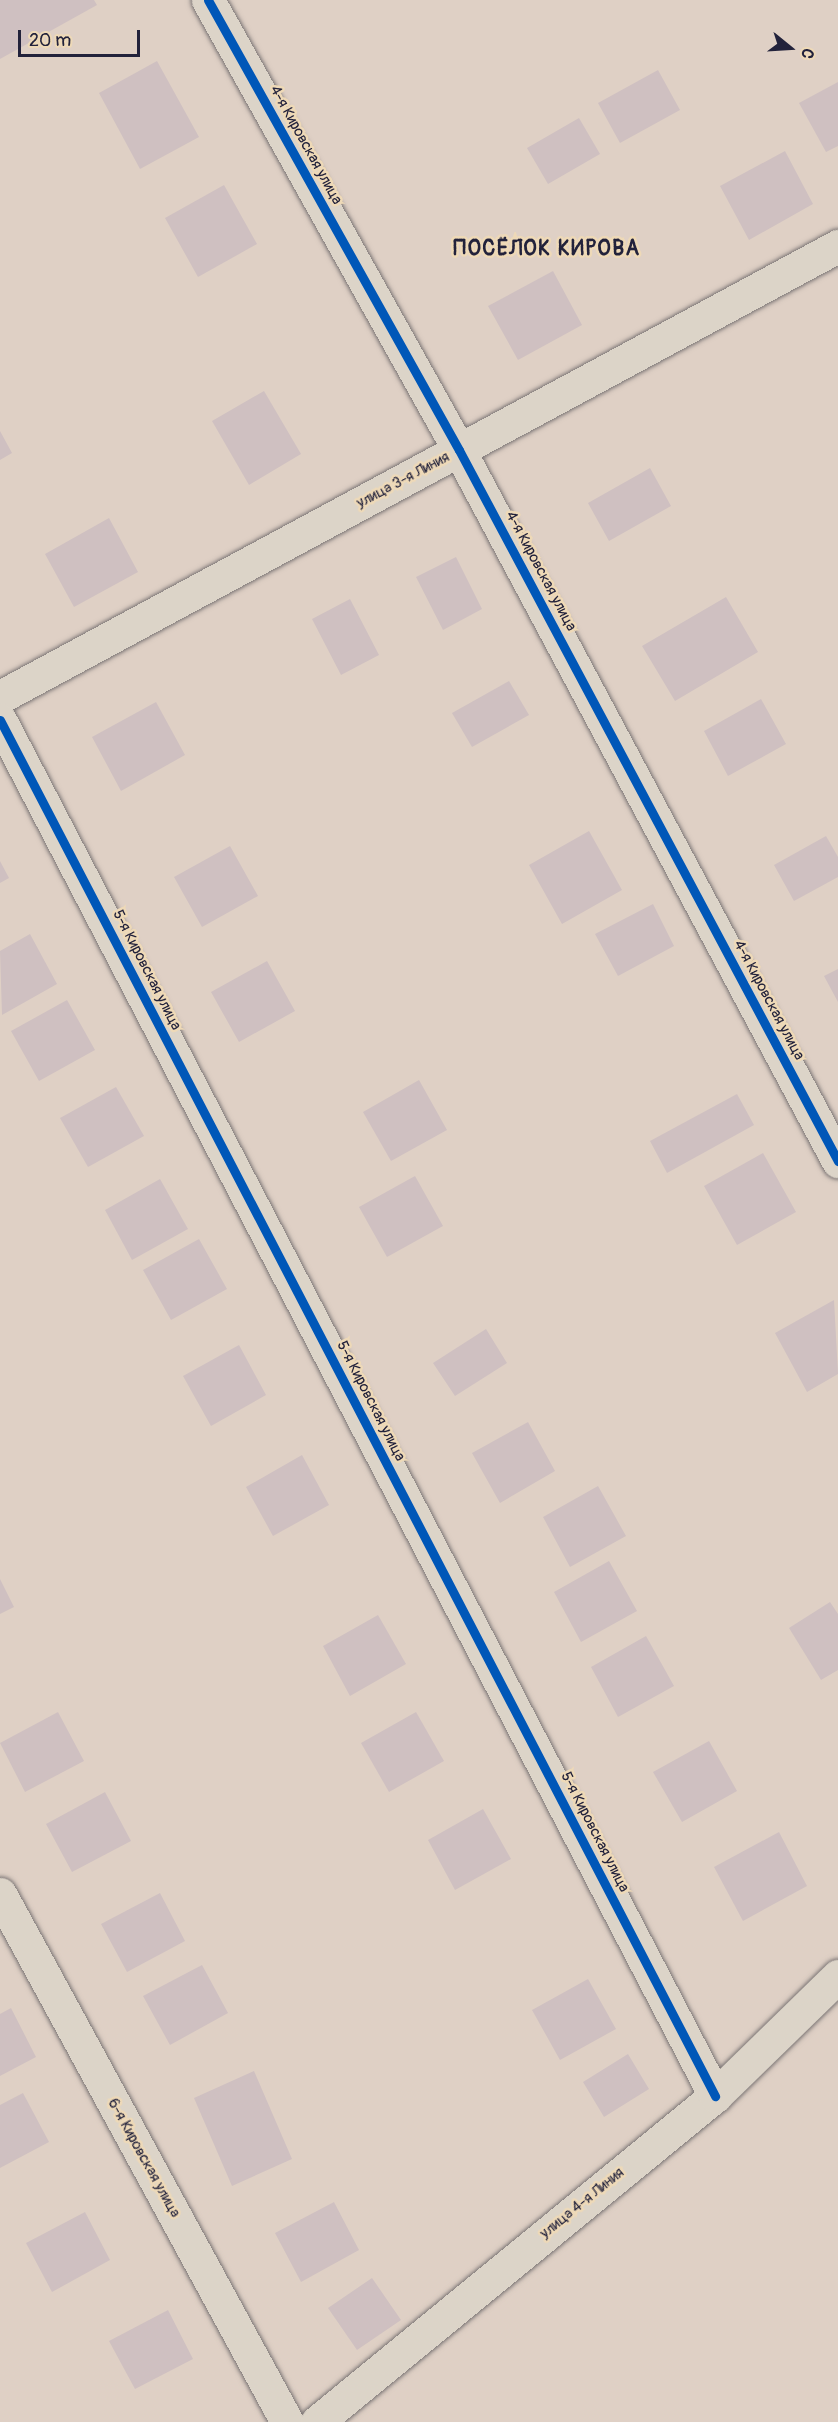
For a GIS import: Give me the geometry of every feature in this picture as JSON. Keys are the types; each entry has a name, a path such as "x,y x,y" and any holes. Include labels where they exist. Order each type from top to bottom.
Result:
{"street":[{"name":"4-я Кировская улица","path":"208,0 459,450 838,1161"},
{"name":"улица 3-я Линия","path":"0,698 838,246"},
{"name":"5-я Кировская улица","path":"0,720 716,2096"},
{"name":"6-я Кировская улица","path":"0,1894 287,2422"},
{"name":"улица 4-я Линия","path":"317,2422 716,2096 838,1976"}],"building":[{"path":"0,0 94,0 97,5 0,59"},
{"path":"157,61 199,137 140,169 99,93"},
{"path":"658,70 680,110 620,143 598,103"},
{"path":"838,82 838,146 826,152 799,103"},
{"path":"579,118 600,154 548,184 527,148"},
{"path":"785,151 813,204 749,240 720,186"},
{"path":"224,185 257,244 198,277 165,218"},
{"path":"553,271 582,325 518,360 488,306"},
{"path":"264,391 301,454 249,485 212,421"},
{"path":"0,431 12,453 0,460"},
{"path":"650,468 671,506 609,541 588,503"},
{"path":"109,518 138,572 74,607 45,554"},
{"path":"456,557 482,609 443,630 416,577"},
{"path":"726,597 758,652 675,701 642,646"},
{"path":"350,599 379,655 341,675 312,619"},
{"path":"509,681 529,715 472,747 452,713"},
{"path":"761,699 786,744 728,776 704,731"},
{"path":"156,702 185,755 121,791 92,737"},
{"path":"589,831 622,890 562,924 529,865"},
{"path":"826,836 838,857 838,877 794,901 774,865"},
{"path":"230,846 258,896 202,927 174,877"},
{"path":"0,861 9,878 0,883"},
{"path":"653,904 674,946 618,976 595,934"},
{"path":"30,934 57,984 2,1015 0,951"},
{"path":"267,961 295,1011 239,1042 211,992"},
{"path":"838,969 838,1002 824,976"},
{"path":"67,1000 95,1050 39,1081 11,1031"},
{"path":"419,1080 447,1130 391,1161 363,1112"},
{"path":"116,1087 144,1136 88,1167 60,1118"},
{"path":"737,1094 754,1125 667,1173 650,1141"},
{"path":"763,1153 796,1212 737,1245 704,1186"},
{"path":"415,1176 443,1226 387,1257 359,1207"},
{"path":"160,1179 188,1229 132,1260 105,1210"},
{"path":"199,1239 227,1289 171,1320 143,1270"},
{"path":"834,1300 838,1374 807,1392 775,1333"},
{"path":"486,1329 507,1363 455,1396 433,1363"},
{"path":"239,1345 266,1395 211,1426 183,1376"},
{"path":"528,1422 555,1471 500,1503 472,1453"},
{"path":"302,1455 329,1505 273,1536 246,1487"},
{"path":"598,1486 626,1536 570,1567 543,1517"},
{"path":"609,1561 637,1611 581,1642 554,1592"},
{"path":"0,1579 14,1607 0,1614"},
{"path":"830,1602 838,1614 838,1670 821,1680 789,1628"},
{"path":"378,1615 406,1664 350,1696 323,1646"},
{"path":"646,1636 674,1686 618,1717 591,1667"},
{"path":"58,1712 84,1761 25,1792 0,1743"},
{"path":"416,1712 444,1761 389,1792 361,1743"},
{"path":"709,1741 737,1791 682,1822 653,1772"},
{"path":"105,1792 131,1841 72,1872 46,1824"},
{"path":"483,1809 511,1859 455,1890 428,1840"},
{"path":"779,1832 807,1886 743,1921 714,1867"},
{"path":"160,1893 185,1941 127,1972 101,1924"},
{"path":"202,1965 228,2013 170,2045 143,1996"},
{"path":"588,1979 616,2029 560,2060 532,2010"},
{"path":"11,2008 36,2057 0,2076 0,2014"},
{"path":"628,2054 649,2089 604,2117 583,2082"},
{"path":"254,2071 292,2159 232,2186 194,2098"},
{"path":"23,2093 49,2142 0,2168 0,2105"},
{"path":"334,2202 359,2250 301,2282 275,2233"},
{"path":"85,2212 110,2260 52,2292 26,2243"},
{"path":"372,2278 401,2320 357,2350 328,2308"},
{"path":"168,2310 193,2359 135,2389 109,2341"}],"cycle path":[{"path":"208,0 459,450 838,1161"},
{"path":"0,720 715,2096"}],"district":[{"name":"ПОСЁЛОК КИРОВА","path":"547,249"}]}
